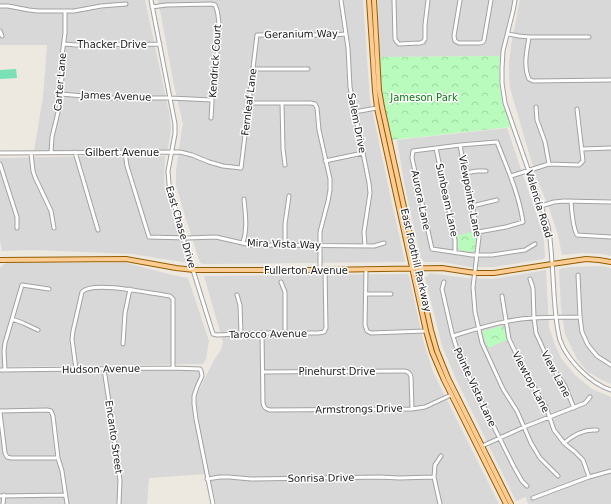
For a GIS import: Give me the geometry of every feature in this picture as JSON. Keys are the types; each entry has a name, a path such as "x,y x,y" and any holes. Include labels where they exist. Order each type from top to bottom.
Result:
{"main road":[{"name":"East Foothill Parkway","path":"369,0 374,91 377,108 431,330 448,378 511,504"},
{"name":"East Foothill Parkway","path":"374,0 379,90 415,268 426,331 432,352 451,395 506,504"},
{"name":"Fullerton Avenue","path":"0,260 126,259 194,270 442,268 475,273 494,273 586,260 611,262"}],"street":[{"name":"East Chase Drive","path":"151,0 175,124 175,134 168,171 168,180 183,238 213,334"},
{"name":"Salem Drive","path":"341,0 348,48 350,87 370,193 364,232 365,246"},
{"path":"394,0 396,39 399,44 423,42 428,0"},
{"path":"460,0 454,36 455,41 458,43 483,42 490,0"},
{"name":"Valencia Road","path":"515,0 504,51 502,83 505,103 548,226 556,318 560,341 579,370 593,381 611,390"},
{"path":"0,6 38,11 65,11 81,10 100,4 126,4"},
{"name":"Kendrick Court","path":"152,7 166,5 215,5 219,29 211,118"},
{"name":"Carter Lane","path":"51,153 52,137 61,94 65,11"},
{"path":"0,31 2,36"},
{"name":"Geranium Way","path":"257,35 346,34"},
{"path":"508,34 529,37 589,37"},
{"name":"Fernleaf Lane","path":"241,168 257,35"},
{"path":"529,37 526,59 527,75 529,79 533,81 611,80"},
{"name":"Thacker Drive","path":"64,44 160,44"},
{"path":"253,69 308,69"},
{"name":"James Avenue","path":"61,94 106,98 170,98 212,100"},
{"path":"249,102 311,103 315,104 318,108 319,130 330,179 328,201 320,232 322,270"},
{"path":"282,103 283,149 285,165"},
{"path":"536,107 537,120 545,142 549,164"},
{"path":"354,112 377,108"},
{"path":"511,176 549,164 578,164 583,161 577,109"},
{"path":"436,148 497,142 511,176 523,222 506,228 478,232"},
{"name":"Viewpointe Lane","path":"460,145 479,237 473,287 475,312 482,343 503,389 517,411 531,443 540,458 558,476"},
{"name":"Aurora Lane","path":"436,148 413,151 412,158 432,248 455,252"},
{"name":"Sunbeam Lane","path":"436,148 455,240 455,252"},
{"path":"582,149 611,148"},
{"path":"75,152 98,230"},
{"name":"Mira Vista Way","path":"125,152 127,166 149,237 216,237 251,245 374,246 384,243"},
{"name":"Gilbert Avenue","path":"0,153 180,152 223,166 241,168"},
{"path":"31,153 35,178 51,211 54,228"},
{"path":"325,161 363,153"},
{"path":"0,164 17,217 17,228"},
{"path":"465,173 486,171"},
{"path":"285,245 285,224 289,196"},
{"path":"243,242 246,235 244,199"},
{"path":"472,206 497,200"},
{"path":"541,206 554,202 571,201 611,202"},
{"path":"571,201 575,231 577,234 611,238"},
{"path":"455,252 477,255 492,255 525,250 535,244"},
{"path":"366,269 365,328 369,332 426,331"},
{"name":"Tarocco Avenue","path":"213,334 324,332 326,328 322,270"},
{"path":"578,275 582,332 588,345 597,356 611,365"},
{"name":"View Lane","path":"530,279 533,288 536,333 550,364 564,386 574,408"},
{"path":"281,282 285,292 286,333"},
{"name":"Pointe Vista Lane","path":"444,282 442,289 453,336 463,364 514,467 522,481 527,486"},
{"path":"5,370 4,351 22,285 49,289"},
{"path":"76,370 72,331 82,292 91,288 130,289 170,296 173,299 173,368"},
{"path":"123,344 125,313 130,289"},
{"path":"366,294 391,294"},
{"path":"237,295 240,305 241,334"},
{"name":"Viewtop Lane","path":"502,296 509,339 512,346 529,381 546,407 554,430 564,443 583,460 589,477"},
{"path":"453,336 506,322 534,318 580,317"},
{"path":"12,319 38,330"},
{"path":"262,333 263,372"},
{"name":"Encanto Street","path":"104,369 120,480 119,504"},
{"name":"Hudson Avenue","path":"0,370 198,369 201,371 202,376 194,396 194,404 208,479"},
{"name":"Pinehurst Drive","path":"263,372 404,370 412,376 412,409"},
{"name":"Armstrongs Drive","path":"263,372 263,403 265,408 270,410 412,409 426,407 451,395"},
{"path":"482,446 524,427 574,408 585,403 590,398"},
{"path":"58,458 7,457 5,453 0,412 51,411 67,504"},
{"path":"564,443 573,436 590,429 597,430"},
{"path":"440,504 434,477 436,465 441,456"},
{"path":"533,498 589,477 611,471"},
{"name":"Sonrisa Drive","path":"208,479 229,476 252,479 434,477"},
{"path":"208,479 213,504"},
{"path":"0,496 65,495"},
{"path":"3,504 4,496"}],"shaded area":[{"path":"0,0 145,0 169,112 171,127 168,148 166,150 34,151 43,97 47,45 0,45"},
{"path":"158,0 363,0 370,100 404,262 200,263 176,185 176,171 183,124"},
{"path":"378,0 512,0 513,4 500,56 379,57"},
{"path":"520,0 611,0 611,256 582,253 562,255 558,235 535,174 510,88 509,62"},
{"path":"507,128 541,228 544,241 544,259 494,267 470,267 442,262 425,262 421,259 404,182 397,140"},
{"path":"165,156 164,182 166,193 188,263 132,254 33,250 2,251 0,240 0,158"},
{"path":"7,263 126,263 188,278 209,341 206,359 203,364 0,367 0,268"},
{"path":"601,266 611,268 611,384 587,371 577,359 565,334 561,308 559,269 569,267"},
{"path":"546,270 549,327 561,358 575,375 592,389 611,397 611,504 529,504 526,497 516,501 456,379 442,346 425,278 430,273 466,278 493,279"},
{"path":"407,274 409,276 423,340 433,372 499,504 216,504 196,406 197,394 214,360 221,350 223,342 204,276"},
{"path":"200,371 200,376 192,401 205,474 149,478 147,504 0,504 0,372"}],"green space":[{"name":"Jameson Park","path":"500,56 499,75 501,93 511,127 392,140 383,99 379,57"},
{"path":"16,69 17,78 0,79 0,70"},
{"path":"475,231 475,250 471,252 459,250 457,236"},
{"path":"501,326 504,327 507,340 488,348 483,331"}]}
